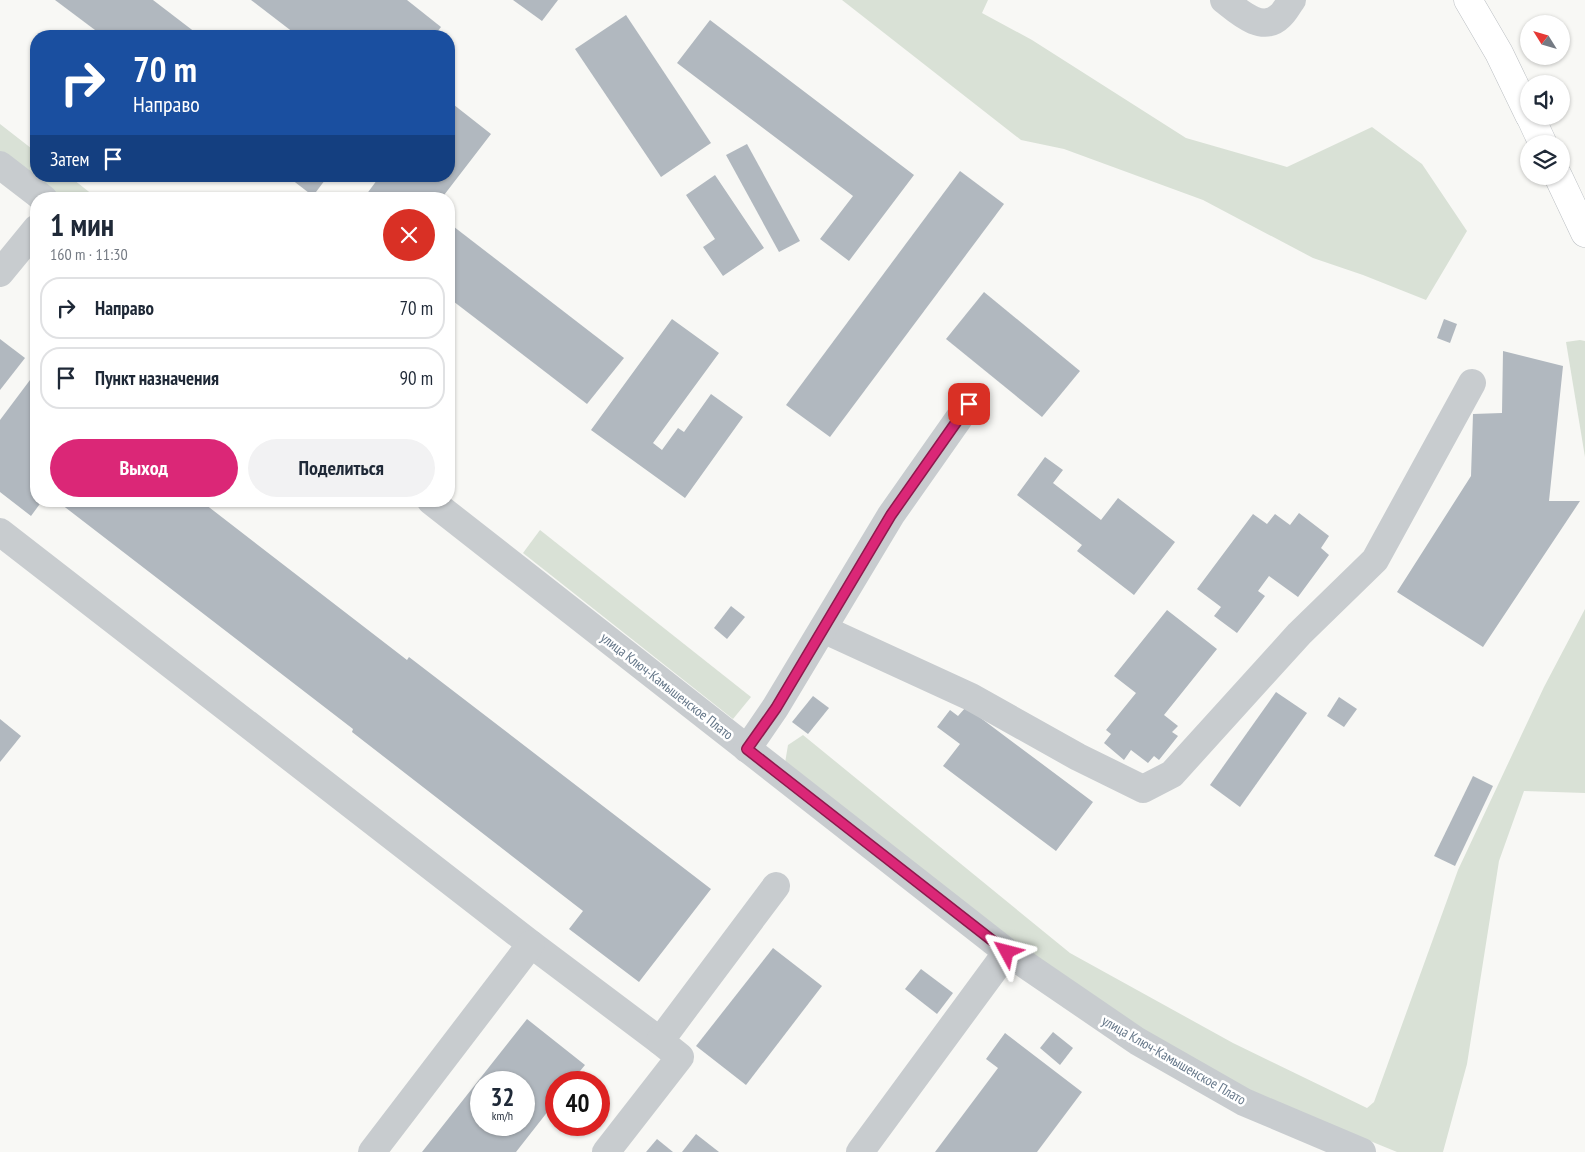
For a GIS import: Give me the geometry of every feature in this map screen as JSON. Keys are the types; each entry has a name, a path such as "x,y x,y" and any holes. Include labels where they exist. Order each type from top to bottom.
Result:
{"main road":[{"path":"1468,0 1499,53 1520,96"},
{"path":"1562,185 1585,233"}],"street":[{"path":"1224,0 1252,20 1266,23 1279,18 1292,0"},
{"path":"0,165 35,192"},
{"path":"0,273 30,236"},
{"path":"823,629 971,697 1078,757 1143,789 1172,774 1299,634 1375,560 1472,383"},
{"path":"747,749 776,708 891,515 969,404"},
{"name":"улица Ключ-Камышенское Плато","path":"440,507 1007,952 1137,1042 1244,1102 1362,1152"},
{"path":"0,532 530,944 680,1057 606,1152"},
{"path":"660,1041 776,886"},
{"path":"372,1152 530,944"},
{"path":"860,1152 1007,952"}],"shaded area":[{"path":"842,0 988,0 982,13 1032,40 1186,138 1287,167 1372,127 1422,164 1467,231 1426,300 1313,258 1203,200 1064,149 1021,140"},
{"path":"0,124 30,147 30,179 0,156"},
{"path":"34,182 77,182 89,192 47,192"},
{"path":"1585,341 1585,457 1566,342"},
{"path":"540,530 751,697 733,719 523,553"},
{"path":"1585,609 1585,793 1524,791 1499,861 1467,1064 1443,1152 1397,1152 1253,1093 1139,1030 1020,949 785,763 788,745 803,735 1070,953 1233,1043 1367,1108 1374,1102 1458,870 1544,687"}],"building":[{"path":"55,0 153,0 192,30 95,30"},
{"path":"251,0 407,0 441,27 439,30 290,30"},
{"path":"513,0 558,0 542,21"},
{"path":"626,15 711,143 661,177 575,49"},
{"path":"710,20 914,175 849,261 820,239 853,196 677,63"},
{"path":"455,106 491,134 455,181"},
{"path":"747,144 800,241 779,252 726,155"},
{"path":"960,171 1004,204 830,437 786,405"},
{"path":"715,175 764,248 723,276 703,247 715,239 686,195"},
{"path":"295,182 324,182 316,192 308,192"},
{"path":"376,182 454,182 446,192 368,192"},
{"path":"455,228 624,358 587,404 455,303"},
{"path":"984,292 1080,371 1042,417 946,339"},
{"path":"672,319 719,353 653,443 662,450 678,428 684,432 711,394 743,417 685,498 591,430"},
{"path":"1444,319 1457,324 1450,343 1437,338"},
{"path":"0,339 25,358 0,390"},
{"path":"1503,351 1563,366 1549,501 1580,501 1483,647 1397,592 1471,476 1473,414 1502,413"},
{"path":"30,380 30,507 38,507 31,516 0,492 0,420"},
{"path":"1045,457 1063,470 1053,483 1101,520 1118,498 1175,542 1134,595 1077,551 1082,545 1017,495"},
{"path":"65,507 209,507 407,660 409,657 711,889 639,982 569,929 583,911 352,732 353,729"},
{"path":"1299,513 1329,536 1321,548 1329,555 1298,597 1269,576 1258,591 1265,596 1237,633 1214,616 1221,607 1197,589 1253,514 1267,524 1275,514 1290,525"},
{"path":"731,606 745,617 727,639 714,628"},
{"path":"1167,610 1217,649 1164,715 1178,726 1172,732 1178,736 1159,760 1154,756 1148,763 1131,750 1124,760 1104,743 1111,734 1106,730 1136,693 1114,676"},
{"path":"1276,692 1307,713 1240,807 1210,785"},
{"path":"813,696 829,708 808,734 792,722"},
{"path":"1339,697 1357,709 1344,727 1327,716"},
{"path":"966,707 1093,802 1056,851 943,766 960,744 937,727 950,710 958,716"},
{"path":"0,719 21,736 0,762"},
{"path":"1473,776 1493,786 1455,866 1434,856"},
{"path":"773,948 822,986 746,1085 696,1046"},
{"path":"921,969 953,993 937,1014 905,989"},
{"path":"527,1019 585,1065 580,1071 545,1071 545,1115 535,1128 535,1071 486,1071"},
{"path":"1053,1032 1073,1048 1060,1065 1040,1048"},
{"path":"1005,1033 1082,1092 1037,1152 935,1152 998,1068 986,1059"},
{"path":"470,1091 470,1136 529,1136 516,1152 422,1152"},
{"path":"696,1134 719,1152 682,1152"},
{"path":"657,1139 673,1152 646,1152"}],"route":[{"path":"969,404 891,515 776,708 747,749 1007,952"}]}
